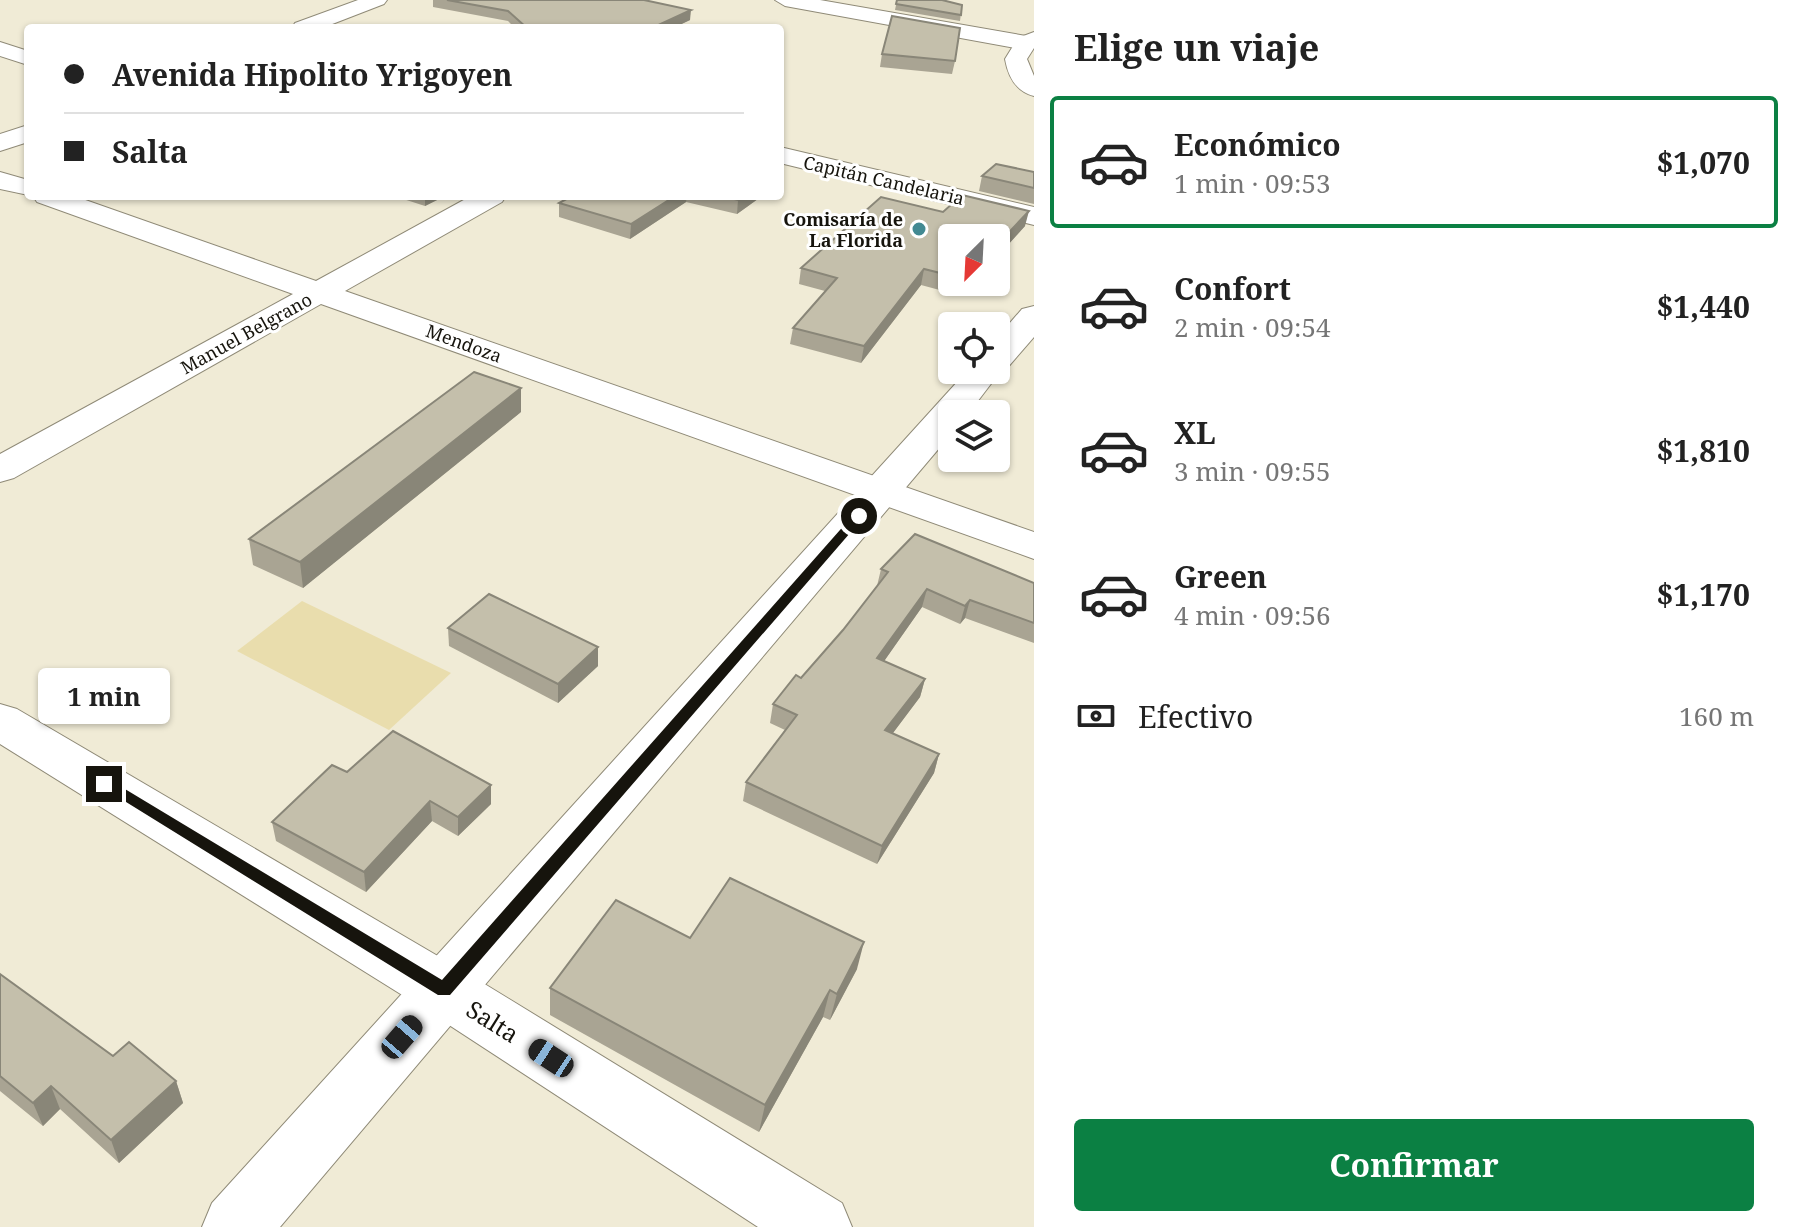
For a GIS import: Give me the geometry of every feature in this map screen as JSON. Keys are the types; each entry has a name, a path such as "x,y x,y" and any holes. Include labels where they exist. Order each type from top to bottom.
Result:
{"street":[{"path":"314,24 377,0"},
{"path":"785,0 830,4 1030,41 1016,59 1020,76 1034,89"},
{"path":"791,26 830,4"},
{"path":"0,49 24,57"},
{"path":"0,143 24,134"},
{"name":"Capitán Candelaria","path":"784,156 1034,216"},
{"path":"0,180 24,188"},
{"name":"Mendoza","path":"58,200 1034,546"},
{"name":"Manuel Belgrano","path":"0,470 485,200"},
{"path":"1010,344 1034,316"},
{"path":"236,1227 975,384"},
{"name":"Salta","path":"0,721 444,990 818,1227"}],"shaded area":[{"path":"302,601 451,673 389,730 237,651"}],"building":[{"path":"447,0 644,0 691,10 661,24 523,24 508,11"},
{"path":"897,0 942,0 962,5 961,15 896,4"},
{"path":"892,16 960,28 955,61 882,54"},
{"path":"996,164 1034,172 1034,188 982,176"},
{"path":"962,195 1029,211 1010,231 1010,224 938,224 938,272 924,269 864,346 793,328 837,278 801,268 881,197 943,212"},
{"path":"565,200 669,200 631,224 559,203"},
{"path":"474,372 521,388 300,562 249,539"},
{"path":"915,534 1034,583 1034,623 970,600 965,606 927,589 877,658 925,679 885,730 939,754 882,846 746,782 797,715 773,704 796,675 801,678 843,630 888,572 881,569"},
{"path":"489,594 598,647 558,684 448,628"},
{"path":"393,731 491,785 458,817 430,801 364,872 272,822 332,765 347,772"},
{"path":"730,878 864,942 837,994 830,990 765,1105 550,988 616,900 690,938"},
{"path":"0,974 113,1056 129,1042 176,1081 111,1140 51,1086 33,1103 0,1076"}],"place":[{"name":"Comisaría de La Florida","path":"919,229"}],"route":[{"path":"104,784 444,990 859,516"}]}
